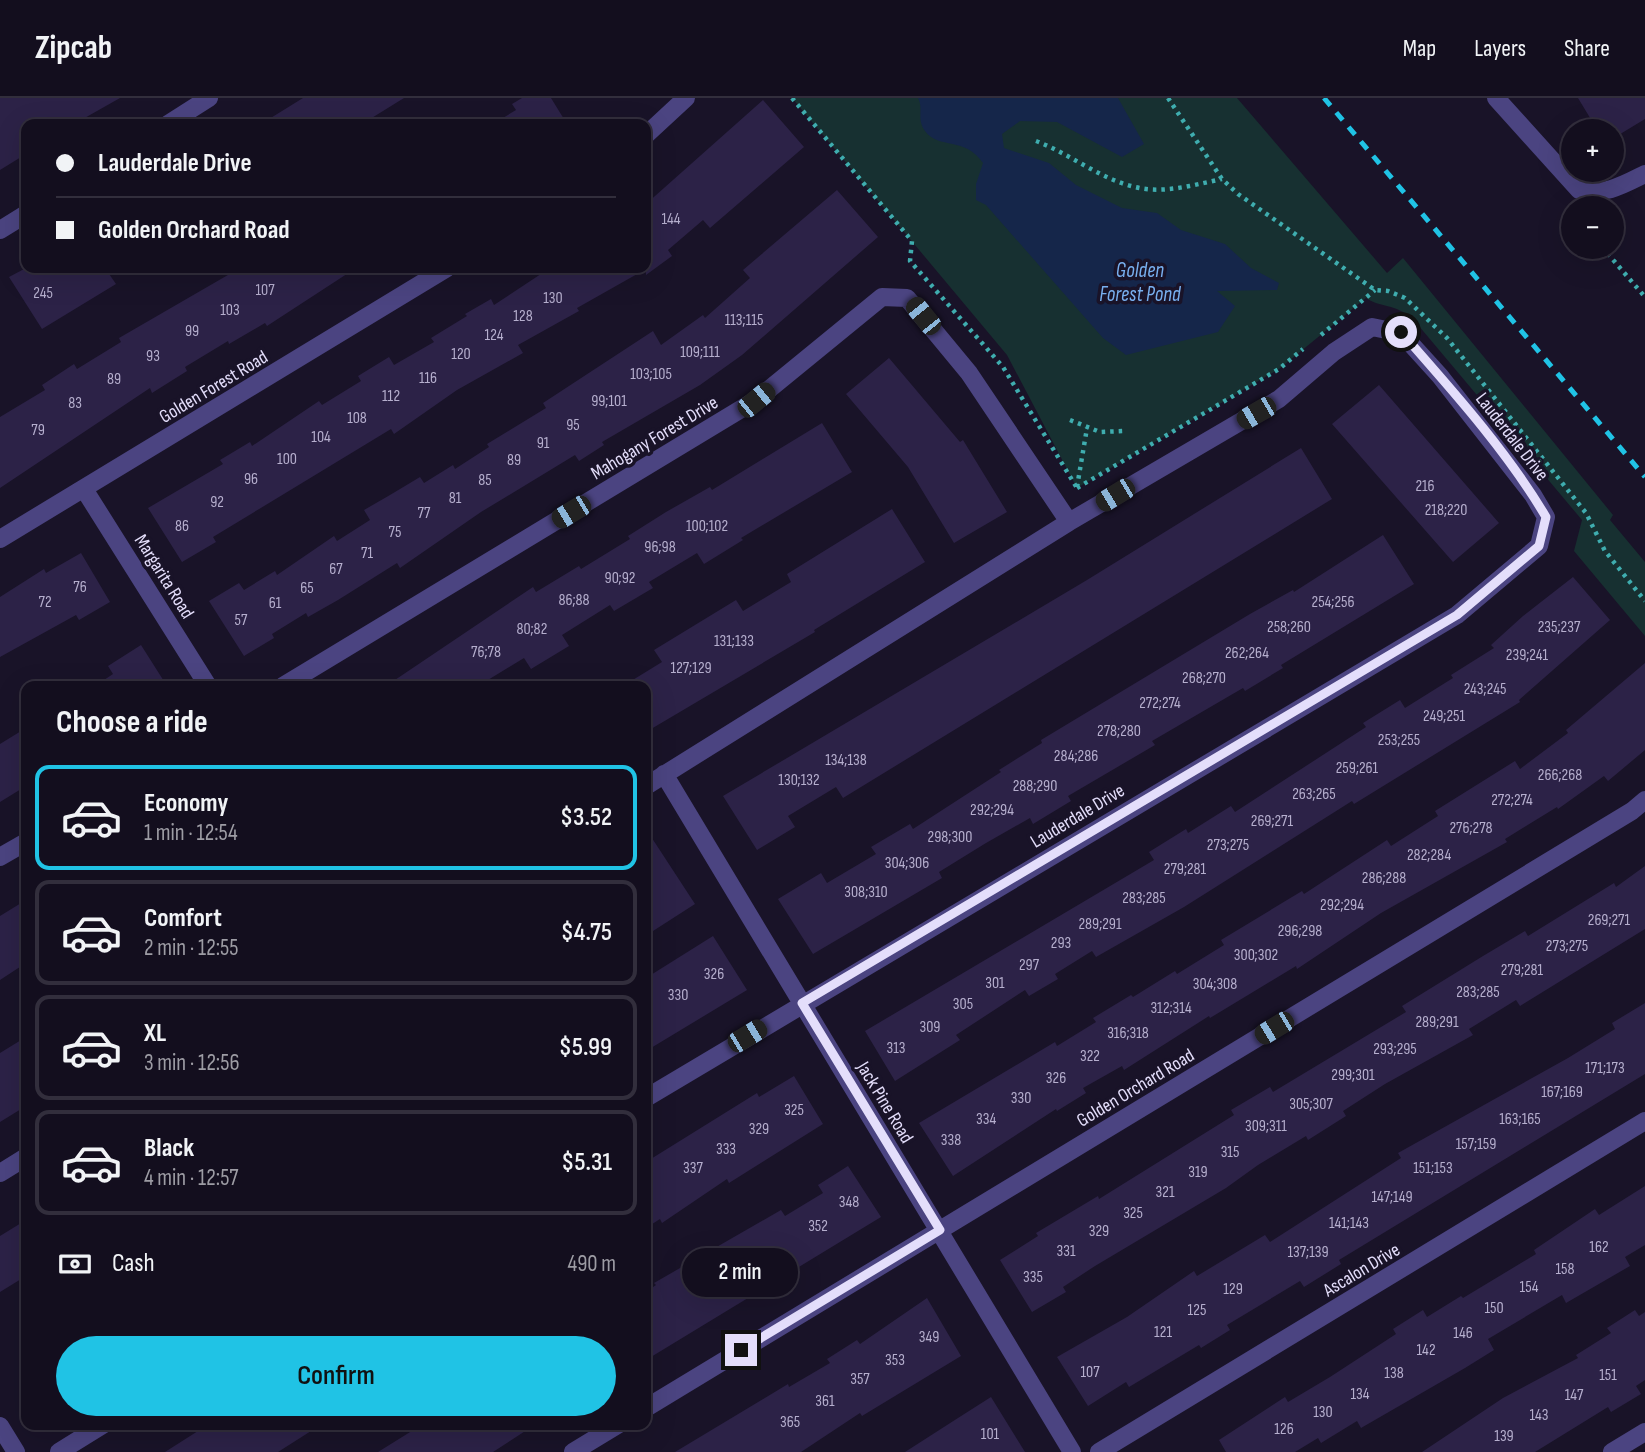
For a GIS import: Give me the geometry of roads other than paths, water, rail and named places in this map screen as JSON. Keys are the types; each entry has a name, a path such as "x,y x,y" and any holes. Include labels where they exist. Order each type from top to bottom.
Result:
{"street":[{"path":"176,119 209,98"},
{"path":"651,130 686,98"},
{"path":"1496,98 1579,190 1593,194 1613,189 1645,174"},
{"path":"0,230 21,217"},
{"name":"Golden Forest Road","path":"0,539 439,273"},
{"name":"Mahogany Forest Drive","path":"291,681 756,400 882,297 907,298 969,373 1069,523"},
{"name":"Lauderdale Drive","path":"651,783 1069,523 1279,399 1334,352 1372,327 1401,332 1440,376 1533,495 1546,517 1539,546 1457,615 651,1095"},
{"name":"Margarita Road","path":"84,489 205,681"},
{"name":"Jack Pine Road","path":"664,774 1072,1452"},
{"name":"Golden Orchard Road","path":"651,1405 1632,811 1645,800"},
{"path":"0,857 21,845"},
{"name":"Ascalon Drive","path":"1099,1452 1645,1121"},
{"path":"0,1173 21,1160"},
{"path":"0,1426 16,1452"},
{"path":"59,1452 94,1430"},
{"path":"573,1452 609,1430"},
{"path":"1612,1452 1645,1432"}],"water":[{"name":"Golden Forest Pond","path":"918,98 1118,98 1144,144 1122,157 1057,122 1020,121 1002,134 1004,148 1049,163 1076,185 1122,208 1157,213 1181,230 1225,244 1251,268 1279,283 1277,290 1217,291 1235,306 1218,332 1126,355 1103,338 986,205 976,200 976,184 983,163 968,149 937,140 925,131 922,127"}],"railway":[{"path":"1324,98 1645,477"}]}
